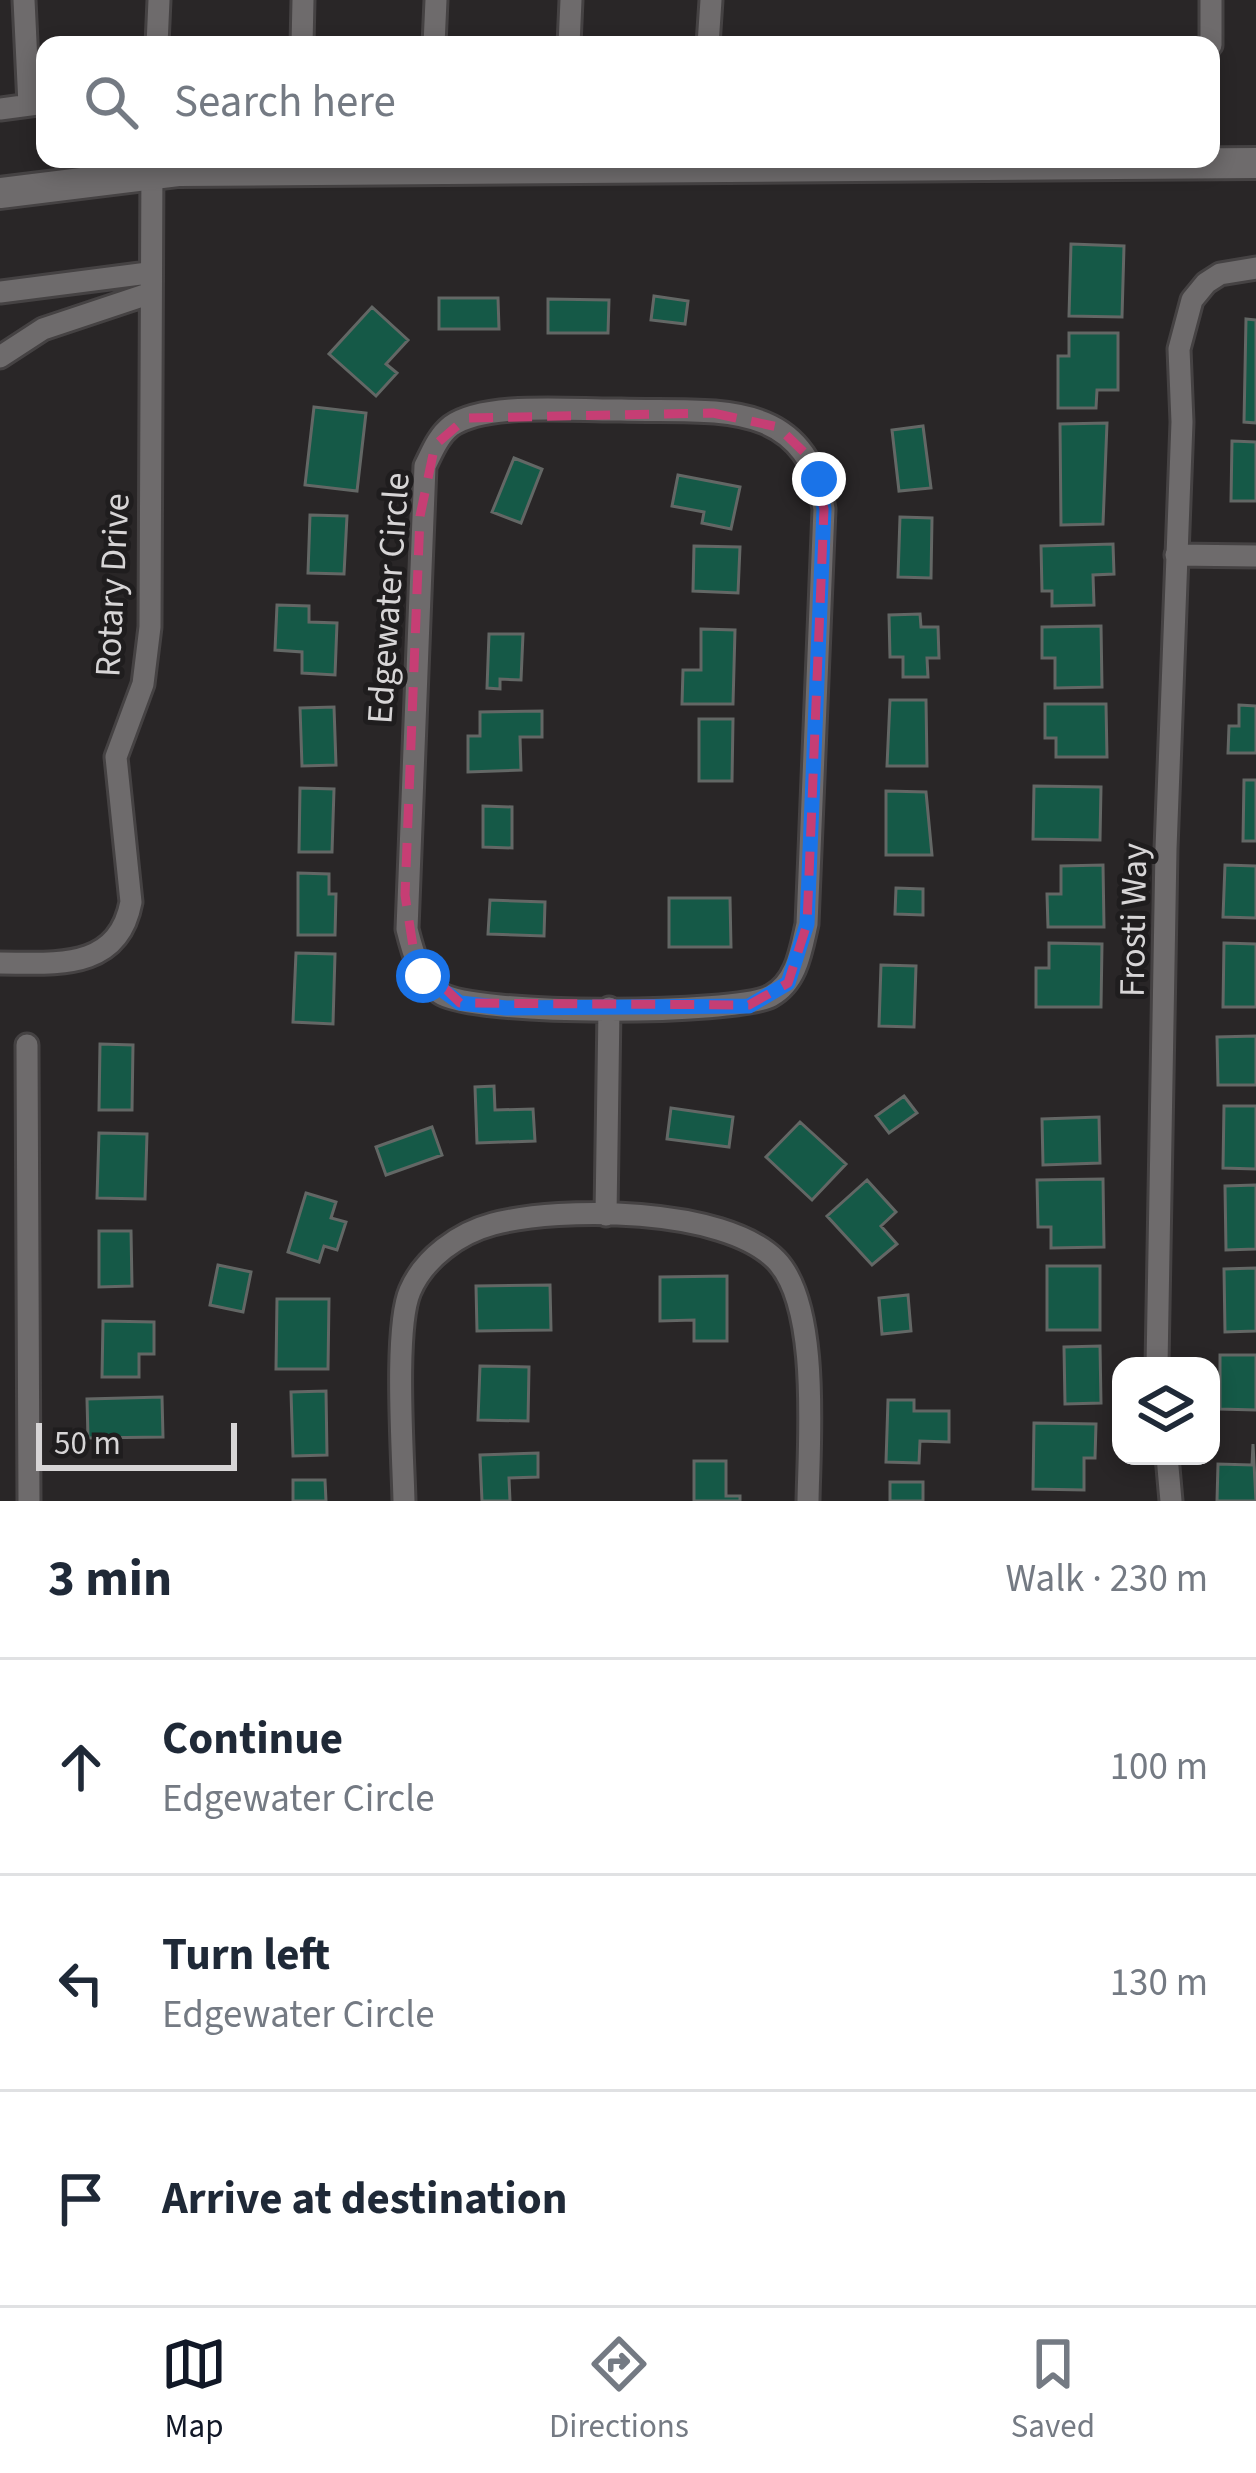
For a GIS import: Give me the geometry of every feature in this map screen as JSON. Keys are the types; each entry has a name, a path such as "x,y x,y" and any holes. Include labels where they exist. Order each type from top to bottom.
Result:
{"main road":[{"path":"1220,162 1256,164"},
{"path":"0,193 141,168"}],"street":[{"path":"24,0 36,96"},
{"path":"157,36 159,0"},
{"path":"302,36 303,0"},
{"path":"434,36 436,0"},
{"path":"569,36 571,0"},
{"path":"709,36 712,0"},
{"path":"1210,36 1211,0"},
{"path":"0,109 36,104"},
{"name":"Rotary Drive","path":"0,963 84,961 116,940 128,923 131,902 116,757 143,684 150,627 152,168"},
{"name":"Frosti Way","path":"1157,1357 1184,323 1206,283 1220,274 1256,268"},
{"path":"0,292 148,283"},
{"path":"0,357 43,328 148,283"},
{"name":"Edgewater Circle","path":"621,410 753,418 778,427 804,449 819,479 824,509 807,924 800,956 788,983 749,1006 609,1008 460,1003 441,994 415,959 405,895 425,466 449,427 494,412 621,410"},
{"path":"1176,555 1256,556"},
{"path":"606,1215 609,1008"},
{"path":"27,1045 28,1501"},
{"path":"404,1501 404,1308 423,1269 443,1249 494,1224 606,1215 716,1227 750,1241 785,1273 806,1355 808,1501"},
{"path":"1168,1465 1171,1501"}],"highlighted area":[{"path":"713,413 778,427 811,459 824,509 807,924 788,983 749,1005 460,1003 415,959 405,895 420,516 435,445 466,418"}],"building":[{"path":"1071,244 1124,246 1122,317 1069,316"},
{"path":"654,296 688,301 685,324 651,320"},
{"path":"439,298 498,298 499,329 439,329"},
{"path":"548,299 609,300 608,333 548,333"},
{"path":"372,307 408,340 386,364 397,373 376,396 329,354"},
{"path":"1246,319 1256,320 1256,423 1244,422"},
{"path":"1069,333 1118,333 1118,390 1097,390 1096,408 1058,408 1058,356 1069,356"},
{"path":"314,407 366,413 357,491 305,485"},
{"path":"1107,423 1103,524 1061,525 1060,424"},
{"path":"923,426 931,488 899,491 892,430"},
{"path":"1232,441 1256,442 1256,501 1231,501"},
{"path":"514,458 542,469 521,523 492,512"},
{"path":"678,475 740,487 731,529 702,523 704,512 672,506"},
{"path":"310,515 347,516 344,574 308,573"},
{"path":"900,517 932,518 931,578 898,577"},
{"path":"1113,544 1114,574 1093,575 1094,605 1052,606 1052,591 1042,591 1041,546"},
{"path":"694,546 740,547 738,593 693,591"},
{"path":"277,605 309,606 309,622 337,623 335,675 302,673 302,652 275,650"},
{"path":"920,614 921,627 938,627 939,658 927,658 928,677 903,677 903,657 890,657 889,615"},
{"path":"1101,626 1102,687 1055,688 1055,658 1042,658 1042,627"},
{"path":"701,629 735,630 733,704 682,704 683,670 701,670"},
{"path":"489,634 523,634 521,680 500,679 500,689 487,688"},
{"path":"890,700 926,700 927,766 887,766"},
{"path":"1045,704 1106,704 1107,757 1056,757 1056,738 1045,738"},
{"path":"1239,705 1256,706 1256,753 1228,753 1229,726 1239,726"},
{"path":"334,707 336,765 302,766 300,708"},
{"path":"542,711 542,737 520,737 521,770 468,772 468,736 480,736 480,712"},
{"path":"699,719 733,719 732,781 699,781"},
{"path":"1244,780 1256,780 1256,841 1243,841"},
{"path":"1034,786 1101,787 1100,840 1033,839"},
{"path":"300,788 334,789 332,852 299,852"},
{"path":"886,791 926,792 932,855 886,855"},
{"path":"483,806 512,807 512,848 483,847"},
{"path":"1103,865 1104,927 1048,927 1047,894 1061,894 1061,866"},
{"path":"1225,865 1256,866 1256,918 1223,917"},
{"path":"298,873 329,874 329,894 336,894 335,935 298,935"},
{"path":"896,888 923,889 923,915 895,914"},
{"path":"669,898 730,898 731,947 669,947"},
{"path":"490,900 545,902 544,936 488,934"},
{"path":"1049,943 1102,944 1101,1007 1036,1007 1036,968 1049,968"},
{"path":"1224,943 1256,944 1256,1007 1223,1007"},
{"path":"296,953 335,954 333,1024 293,1022"},
{"path":"881,965 916,966 914,1027 879,1026"},
{"path":"1256,1036 1256,1085 1218,1085 1217,1037"},
{"path":"100,1044 133,1045 132,1110 99,1110"},
{"path":"494,1086 495,1110 533,1109 535,1141 477,1143 475,1087"},
{"path":"904,1096 917,1113 889,1133 876,1116"},
{"path":"1224,1106 1256,1106 1256,1169 1223,1168"},
{"path":"671,1108 733,1117 729,1147 667,1139"},
{"path":"1099,1117 1100,1163 1043,1165 1042,1119"},
{"path":"800,1122 846,1164 812,1200 766,1157"},
{"path":"432,1127 442,1155 386,1175 376,1147"},
{"path":"99,1133 147,1134 145,1199 97,1198"},
{"path":"1103,1179 1104,1247 1051,1248 1051,1227 1038,1227 1037,1180"},
{"path":"867,1180 896,1212 881,1226 897,1244 872,1265 827,1216"},
{"path":"1256,1185 1256,1249 1226,1250 1225,1186"},
{"path":"306,1193 336,1202 331,1218 346,1222 337,1250 324,1246 319,1262 288,1252"},
{"path":"99,1231 131,1231 132,1286 99,1287"},
{"path":"218,1265 251,1272 243,1312 210,1305"},
{"path":"1047,1266 1100,1266 1100,1330 1047,1330"},
{"path":"1256,1268 1256,1331 1225,1332 1224,1269"},
{"path":"727,1276 727,1341 694,1341 694,1320 660,1321 660,1277"},
{"path":"550,1285 551,1330 477,1331 476,1286"},
{"path":"908,1295 911,1331 882,1334 879,1298"},
{"path":"277,1299 329,1299 328,1369 276,1369"},
{"path":"103,1321 154,1322 154,1354 139,1354 139,1377 102,1377"},
{"path":"1100,1346 1101,1403 1065,1404 1064,1347"},
{"path":"1256,1355 1256,1410 1220,1409 1220,1357"},
{"path":"480,1366 529,1367 528,1421 478,1420"},
{"path":"326,1391 327,1455 293,1456 291,1392"},
{"path":"162,1397 163,1437 88,1438 87,1399"},
{"path":"888,1400 914,1400 914,1411 949,1411 949,1442 920,1441 919,1463 886,1462"},
{"path":"1034,1423 1096,1424 1095,1458 1084,1458 1084,1490 1033,1489"},
{"path":"1253,1444 1256,1501 1217,1501 1218,1465 1252,1465"},
{"path":"538,1453 538,1477 509,1478 510,1501 482,1501 480,1455"},
{"path":"694,1461 726,1461 726,1496 740,1496 740,1501 694,1501"},
{"path":"293,1480 325,1480 326,1501 293,1501"},
{"path":"890,1482 923,1482 923,1501 890,1501"}],"route":[{"path":"423,976 441,994 460,1003 506,1008 749,1006 788,983 807,924 824,509 819,479"}]}
